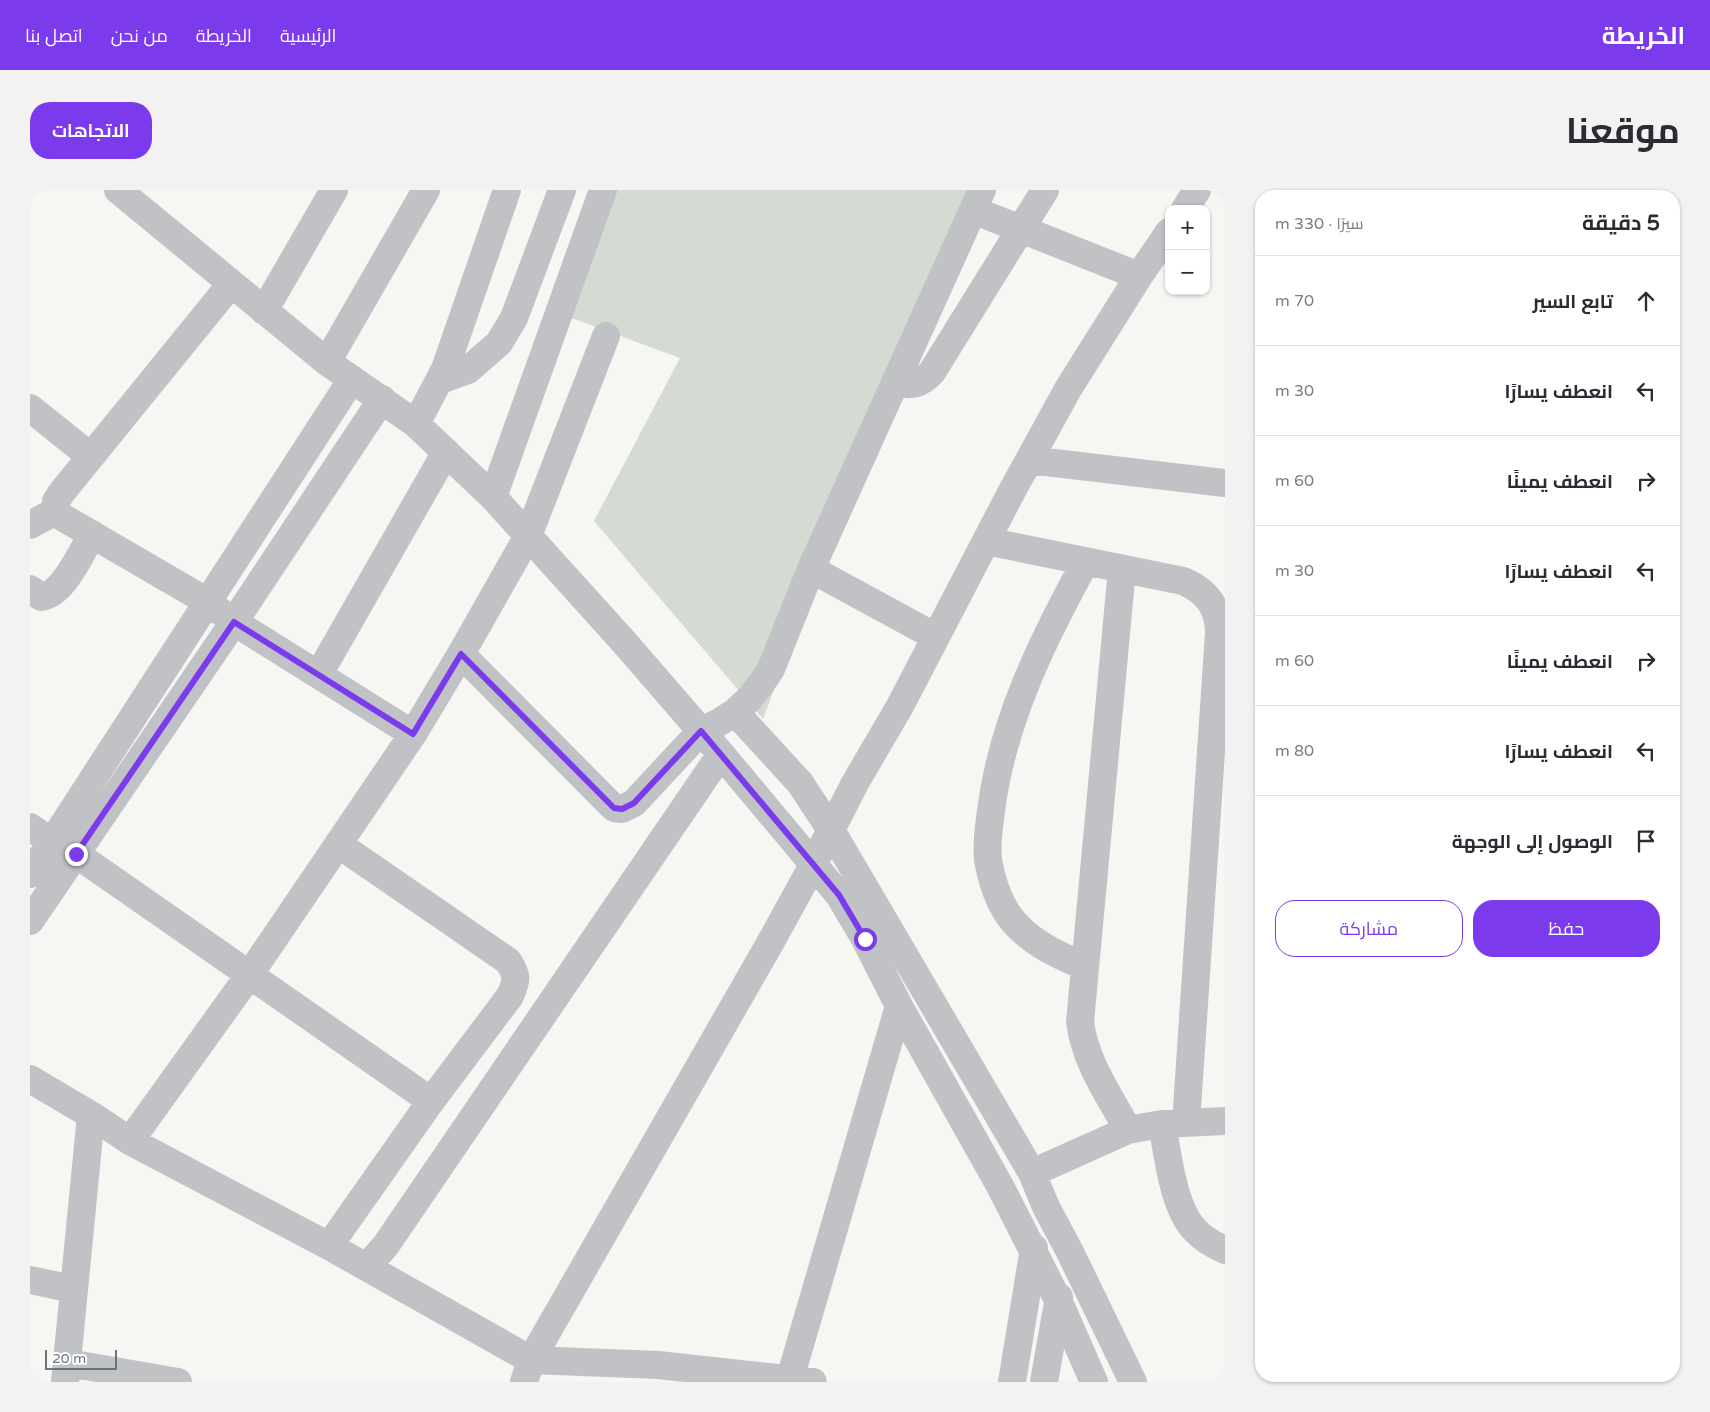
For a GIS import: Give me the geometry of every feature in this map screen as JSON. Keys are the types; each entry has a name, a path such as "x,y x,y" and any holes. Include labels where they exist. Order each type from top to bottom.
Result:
{"street":[{"path":"118,190 327,362 416,424 493,497 721,754 839,895 1000,1186 1058,1300 1094,1382"},
{"path":"264,311 334,190"},
{"path":"327,362 426,190"},
{"path":"416,424 440,380 507,190"},
{"path":"440,380 468,370 499,343 514,318 562,190"},
{"path":"493,497 603,190"},
{"path":"895,382 912,385 920,383 932,372 1045,190"},
{"path":"1188,205 1198,190"},
{"path":"461,654 614,808 622,809 634,803 701,731 735,712 755,692 771,669 811,569 977,200 1022,229 1139,276"},
{"path":"528,1371 814,865 855,783 900,706 1068,389 1165,238"},
{"path":"231,284 62,492 56,502 56,511 62,517 208,602 234,622 413,734"},
{"path":"130,1140 250,974 413,734 461,654 528,536 606,336"},
{"path":"30,921 64,848 208,602 352,379"},
{"path":"30,874 64,848 234,622 382,399"},
{"path":"30,408 90,456"},
{"path":"319,674 446,452"},
{"path":"1029,460 1225,484"},
{"path":"30,524 56,511"},
{"path":"30,589 41,597 47,596 56,590 67,576 92,534"},
{"path":"986,541 1184,581 1193,585 1208,597 1217,614 1219,624 1174,1124 1176,1195 1183,1214 1194,1230 1210,1243 1225,1250"},
{"path":"1084,966 1052,952 1027,936 1008,914 994,887 988,858 989,826 995,781 1022,693 1041,648 1086,561"},
{"path":"1122,568 1080,1022 1082,1037 1092,1066 1128,1130"},
{"path":"811,569 936,637"},
{"path":"735,712 800,783 831,830 1032,1173 1046,1207 1133,1382"},
{"path":"367,1267 386,1245 721,754"},
{"path":"30,827 250,974 431,1101"},
{"path":"330,1246 431,1101 510,996 517,982 515,971 508,961 338,844"},
{"path":"30,1079 130,1140 367,1267 528,1371 658,1365 797,1381 899,1006"},
{"path":"91,1115 67,1372 178,1382"},
{"path":"1032,1173 1128,1130 1174,1124 1225,1121"},
{"path":"1012,1382 1033,1252 1046,1207"},
{"path":"1044,1382 1058,1300 1070,1252"},
{"path":"30,1280 74,1290"}],"shaded area":[{"path":"593,190 987,190 776,684 763,719 594,521 680,358 550,310"}],"route":[{"path":"76,854 234,622 413,734 461,654 614,808 622,809 634,803 701,731 839,895 865,939"}]}
